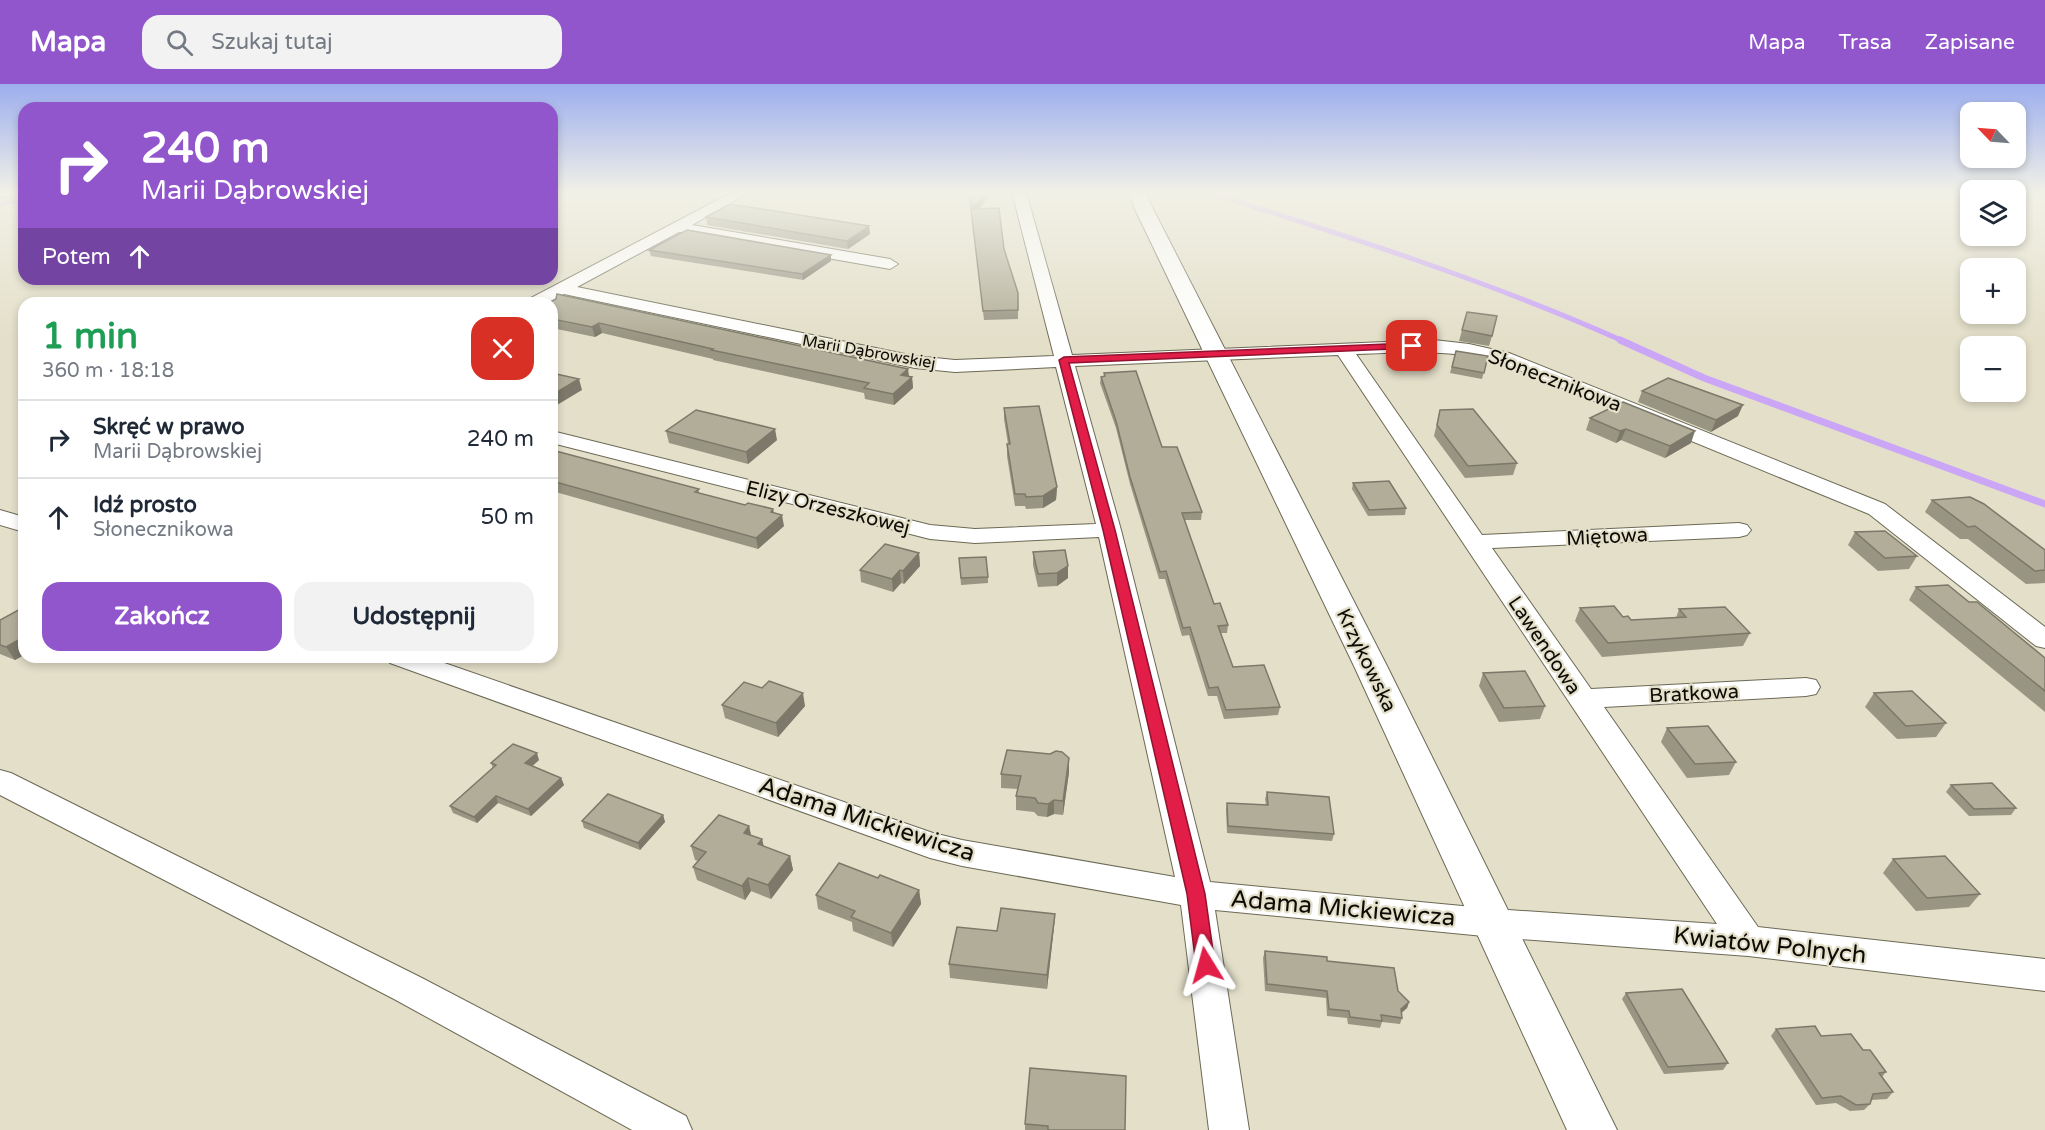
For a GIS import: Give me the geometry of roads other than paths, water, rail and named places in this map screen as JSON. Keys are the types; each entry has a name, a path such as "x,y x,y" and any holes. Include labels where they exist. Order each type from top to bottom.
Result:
{"street":[{"path":"547,297 651,241"},
{"path":"757,241 891,264"},
{"path":"1032,241 1109,530 1196,894 1229,1130"},
{"name":"Krzykowska","path":"1160,241 1218,354 1592,1130"},
{"name":"Marii Dąbrowskiej","path":"562,289 915,362 955,366 1218,354"},
{"name":"Słonecznikowa","path":"1218,354 1434,345 1469,349 1503,357 1877,509 2045,640"},
{"name":"Lawendowa","path":"1342,349 1748,941"},
{"name":"Elizy Orzeszkowej","path":"558,439 930,532 975,536 1109,530"},
{"path":"0,517 18,523"},
{"name":"Miętowa","path":"1475,542 1739,530"},
{"name":"Adama Mickiewicza","path":"417,663 930,845 962,854 1196,894 1494,923"},
{"name":"Bratkowa","path":"1582,699 1806,687"},
{"path":"0,781 407,988 672,1130"},
{"name":"Kwiatów Polnych","path":"1494,923 1748,941 2045,975"}],"waterway":[{"path":"1358,241 1469,279 1623,341"},
{"path":"1620,340 1704,378 2045,504"}]}
